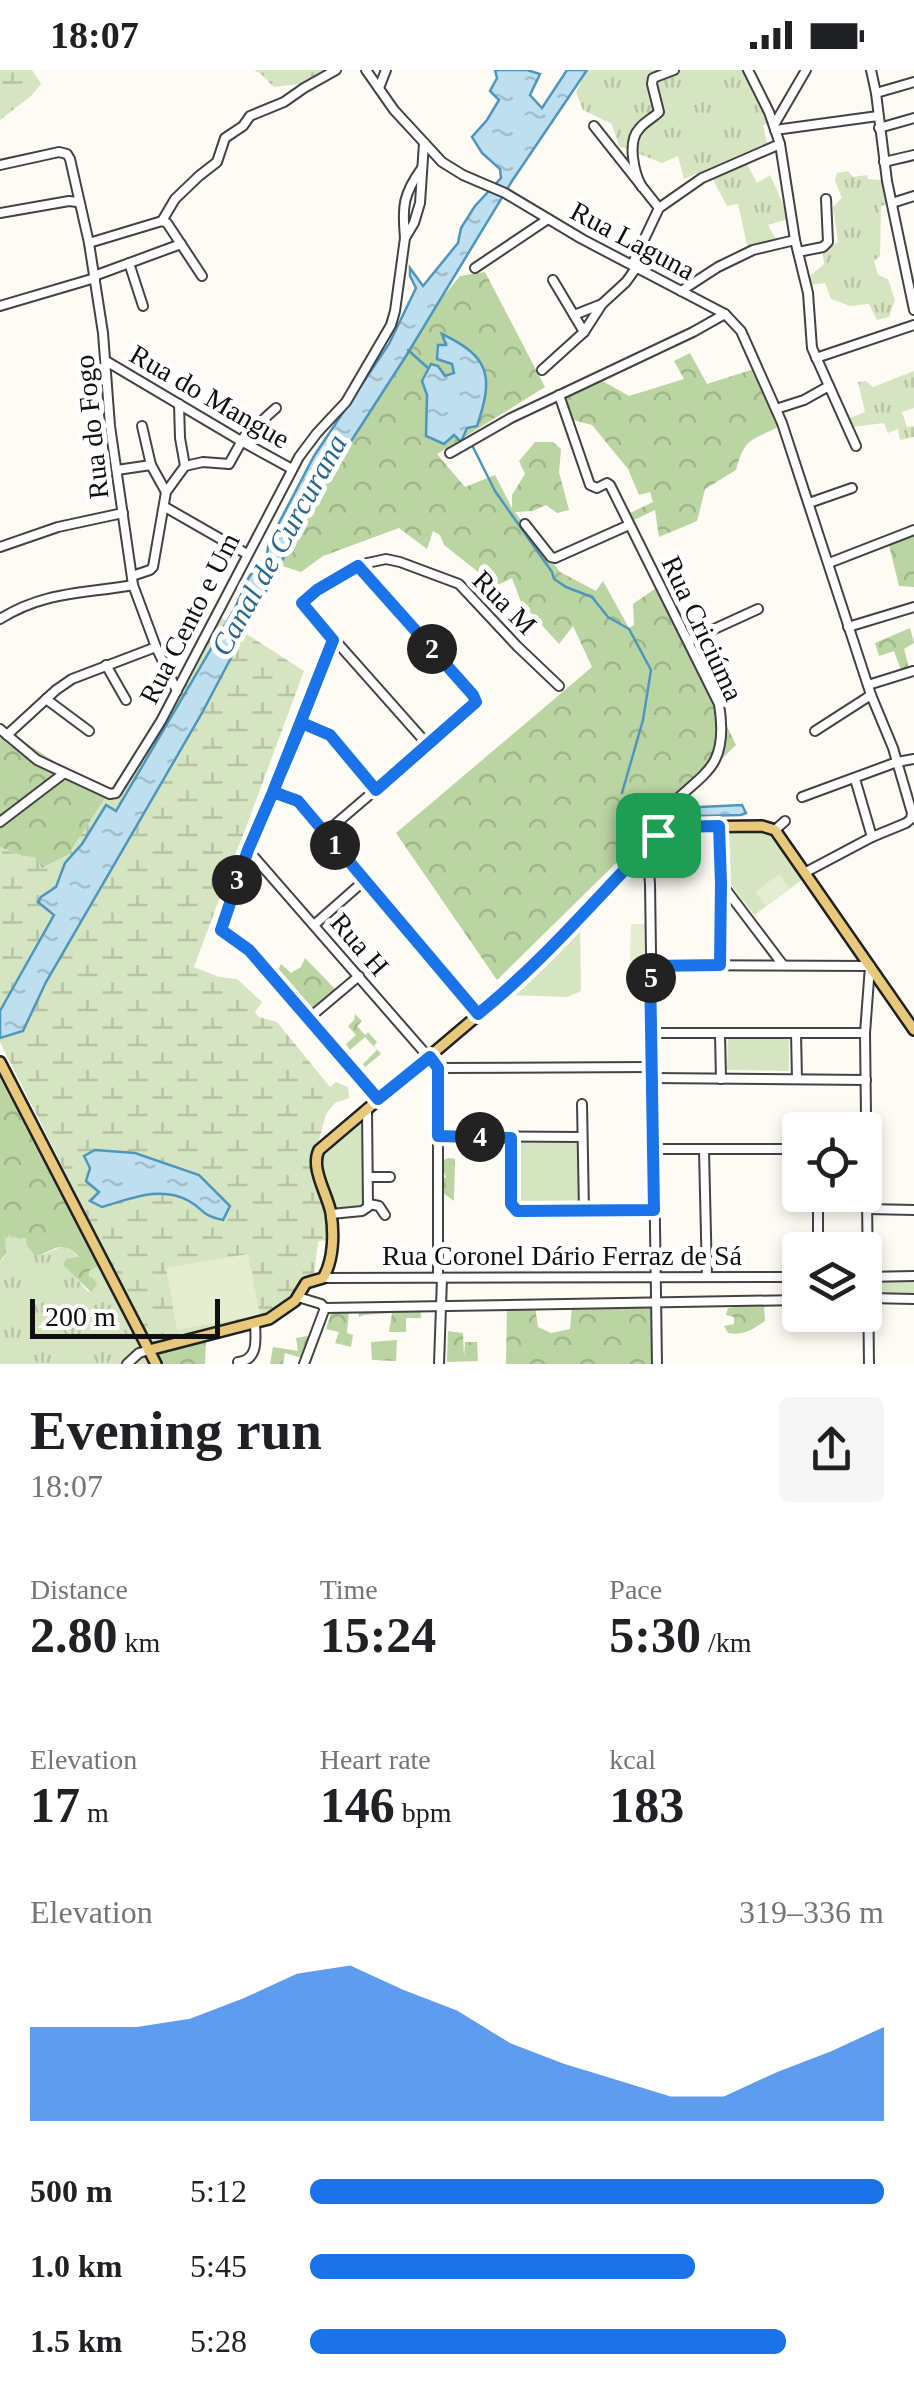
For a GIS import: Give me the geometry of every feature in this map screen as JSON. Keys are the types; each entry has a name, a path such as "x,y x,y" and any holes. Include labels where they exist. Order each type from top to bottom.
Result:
{"main road":[{"path":"149,1350 255,1324 278,1314 298,1297 306,1283 323,1278 331,1256 331,1214 316,1163 319,1150 497,999 658,835 676,827 762,826 775,830 914,1030"},
{"path":"0,1062 156,1364"}],"street":[{"path":"89,244 162,221 175,200 217,162 225,138 250,116 284,102 336,70"},
{"name":"Rua Laguna","path":"366,70 394,110 442,162 725,314 741,331 776,409 911,806 912,821 872,836 806,872"},
{"path":"379,88 386,70"},
{"path":"642,187 635,171 633,137 659,112 653,74 674,70"},
{"path":"748,70 780,144 808,293 810,341 856,446"},
{"path":"775,127 806,70"},
{"path":"870,70 914,308"},
{"path":"876,93 914,82"},
{"path":"775,127 878,116"},
{"path":"879,128 914,118"},
{"path":"594,126 659,208"},
{"path":"405,238 418,212 424,143"},
{"path":"542,370 584,332 602,304 626,282 659,208 702,178 780,144"},
{"name":"Rua do Fogo","path":"0,165 60,152 70,159 95,277 110,426 132,581 156,648 177,691"},
{"path":"884,162 914,155"},
{"path":"405,238 405,198 422,168"},
{"path":"892,202 914,196"},
{"path":"798,252 823,247 828,242 826,199"},
{"path":"0,213 69,201 80,204"},
{"path":"475,268 548,219"},
{"path":"162,221 202,276"},
{"path":"900,236 914,232"},
{"name":"Rua Cento e Um","path":"63,774 112,795 116,792 161,721 299,457 346,402 386,336 395,311 405,238"},
{"path":"680,291 753,250 796,240"},
{"path":"0,306 95,277 181,244"},
{"path":"128,263 143,306"},
{"path":"553,280 584,332"},
{"path":"574,315 602,304"},
{"path":"450,452 725,314"},
{"path":"816,358 914,325"},
{"name":"Rua do Mangue","path":"106,361 292,469"},
{"path":"776,409 829,386"},
{"name":"Rua Criciúma","path":"559,395 590,485 610,485 718,704 719,745 712,765 663,814 658,835"},
{"path":"0,619 35,600 132,581 153,567 166,492 184,466 179,404"},
{"path":"184,466 203,462 228,464 241,442 276,408"},
{"path":"142,426 151,465 166,492"},
{"path":"118,470 151,465"},
{"path":"809,503 852,488"},
{"path":"164,507 248,554"},
{"path":"0,548 58,528 123,513"},
{"path":"526,524 554,558 629,525"},
{"path":"828,563 914,530"},
{"name":"Rua M","path":"358,566 386,559 459,584 559,686"},
{"path":"325,833 428,745 476,700 358,566 302,603 428,745"},
{"path":"688,642 758,608"},
{"path":"848,627 914,608"},
{"path":"333,640 248,850 221,930 249,950 378,1099"},
{"path":"0,822 63,774 37,760 4,732 72,678 156,648"},
{"path":"106,665 126,700"},
{"path":"815,732 869,690 913,671"},
{"path":"46,699 89,731"},
{"path":"302,723 330,735 376,790"},
{"path":"802,797 914,759"},
{"path":"854,779 872,836"},
{"path":"273,792 298,801 478,1014"},
{"path":"775,830 785,821"},
{"path":"719,826 720,965"},
{"path":"647,848 656,1364"},
{"name":"Rua H","path":"248,850 358,976 434,1053 438,1068"},
{"path":"314,924 365,880"},
{"path":"721,883 783,965"},
{"path":"650,966 870,966 865,1033 866,1112"},
{"path":"309,1018 358,976"},
{"path":"651,1033 865,1033"},
{"path":"796,1033 797,1079"},
{"path":"720,1034 721,1080"},
{"path":"439,1364 442,1306 438,1068 651,1067"},
{"path":"652,1078 866,1080"},
{"path":"582,1104 584,1211"},
{"path":"331,1214 362,1211 369,1204 367,1109"},
{"path":"438,1136 582,1138"},
{"path":"511,1138 511,1204 517,1211 654,1210"},
{"path":"653,1149 782,1149"},
{"path":"704,1150 707,1277"},
{"path":"368,1178 390,1177"},
{"path":"369,1204 380,1206 385,1215"},
{"path":"882,1210 914,1210"},
{"path":"882,1276 914,1276"},
{"name":"Rua Coronel Dário Ferraz de Sá","path":"323,1278 782,1277"},
{"path":"298,1297 325,1308 782,1300"},
{"path":"882,1298 914,1299"},
{"path":"304,1364 325,1308"},
{"path":"238,1362 252,1355 255,1324"},
{"path":"869,1332 870,1364"},
{"path":"127,1364 149,1350"}],"green space":[{"path":"0,70 32,70 41,84 0,120"},
{"path":"254,70 324,70 299,84 274,87"},
{"path":"587,70 745,70 770,123 763,125 767,143 684,179 678,156 662,163 619,146 612,124 583,110 576,92"},
{"path":"746,162 757,183 770,175 788,219 768,225 776,239 748,249 738,204 727,206 711,176"},
{"path":"848,171 853,177 867,175 868,179 881,180 887,186 890,204 881,206 880,256 874,261 878,275 888,279 895,300 889,317 877,320 869,304 850,306 831,299 825,283 811,285 810,276 824,264 823,250 838,242 833,207 842,198 835,181 837,173"},
{"path":"485,272 545,387 437,454 465,487 495,475 512,508 512,495 525,474 519,461 535,442 553,442 561,449 559,472 569,510 557,513 546,505 515,512 560,572 596,591 603,581 629,628 634,625 633,604 659,586 736,745 497,980 396,833 592,667 573,626 559,644 521,602 512,578 496,586 444,545 440,535 433,531 427,549 399,528 323,556 301,572 279,565 317,494 437,304 460,276"},
{"path":"690,353 707,384 754,369 778,427 750,441 736,470 705,489 697,521 659,537 655,510 632,521 630,513 653,502 650,492 639,495 628,469 592,425 573,420 563,397 599,379 629,396 684,379 674,361"},
{"path":"914,371 914,408 902,412 907,427 914,426 914,437 900,440 898,429 888,433 884,423 852,427 850,418 865,412 858,382 866,381 873,387"},
{"path":"914,535 914,587 899,586 889,545 883,546"},
{"path":"222,618 304,671 194,967 237,979 262,1002 255,1012 259,1017 277,1022 330,1087 336,1082 348,1087 349,1098 335,1103 326,1114 318,1144 312,1151 310,1163 328,1222 327,1240 318,1241 314,1276 304,1281 291,1301 273,1314 153,1347 0,1042 0,847 35,857 42,868 68,855"},
{"path":"910,628 914,643 904,649 909,668 901,670 894,651 879,656 875,643"},
{"path":"0,726 107,796 68,855 42,868 35,858 0,847"},
{"path":"725,824 773,826 810,874 754,915 725,877"},
{"path":"779,874 790,888 766,906 755,892"},
{"path":"580,922 581,991 567,997 505,995"},
{"path":"631,924 648,924 647,960 630,960"},
{"path":"305,958 337,991 314,1012 277,973 281,964 291,973 301,967"},
{"path":"355,1014 362,1021 357,1026 377,1042 374,1046 381,1054 365,1067 363,1064 377,1050 365,1037 350,1050 346,1044 356,1035 348,1026"},
{"path":"728,1036 789,1037 789,1071 727,1070"},
{"path":"0,1078 98,1266 89,1271 97,1284 91,1292 63,1265 66,1259 79,1257 67,1248 35,1256 26,1238 8,1235 0,1262"},
{"path":"373,1107 369,1211 331,1213 317,1158"},
{"path":"582,1137 584,1211 514,1209 511,1138"},
{"path":"448,1158 455,1159 454,1201 443,1193 441,1179 446,1177 442,1169"},
{"path":"8,1235 27,1238 42,1255 63,1246 70,1248 79,1258 69,1269 87,1291 91,1292 89,1271 98,1266 148,1364 0,1364 0,1262"},
{"path":"248,1254 260,1315 177,1330 166,1268"},
{"path":"882,1275 914,1275 914,1301 882,1301"},
{"path":"743,1297 764,1304 765,1321 743,1333 728,1333 724,1326 734,1324 734,1317 726,1315 728,1308 735,1307"},
{"path":"420,1303 421,1318 406,1318 406,1332 389,1332 392,1313 359,1317 358,1310"},
{"path":"654,1304 653,1364 506,1364 507,1307 535,1306 538,1327 551,1333 570,1329 572,1305"},
{"path":"332,1310 349,1311 347,1333 353,1335 351,1347 335,1343 339,1332 326,1329"},
{"path":"448,1331 463,1333 464,1357 465,1342 477,1342 478,1361 447,1362"},
{"path":"313,1335 302,1358 285,1353 283,1364 270,1364 273,1347 298,1351 296,1338"},
{"path":"206,1340 205,1364 160,1364 153,1351"},
{"path":"397,1340 396,1361 372,1360 371,1342"}],"water":[{"name":"Canal de Curcurana","path":"495,70 540,74 530,95 542,108 567,70 587,70 512,181 317,494 202,713 46,982 23,1031 0,1038 0,1011 54,915 38,902 56,887 65,863 106,805 116,811 235,608 249,577 267,554 269,542 314,456 389,344 416,288 410,268 423,286 458,243 461,228 475,206 501,178 500,169 482,153 472,137 499,100 490,91 497,78"},
{"path":"442,334 479,360 486,381 477,426 467,428 461,442 454,435 444,444 426,436 427,395 422,381 431,364 438,366 445,376 454,373 452,364 437,359 438,345 446,345"},
{"path":"742,805 746,813 741,815 701,816 695,811 700,807"},
{"path":"95,1150 135,1153 199,1175 230,1206 223,1220 168,1194 146,1195 102,1207 90,1201 99,1192 86,1181 90,1168 84,1156"}],"waterway":[{"path":"408,350 428,368"},
{"path":"472,445 495,491 554,579 592,597 608,617 629,629 651,670 643,720 622,793"}],"route":[{"path":"658,835 581,917 478,1014 298,801 273,792 302,723 333,640 302,603 358,566 476,702 376,790 327,732 302,723 248,850 221,930 249,950 378,1099 430,1057 438,1068 438,1136 511,1138 511,1204 517,1211 654,1210 650,966 720,965 721,892 719,826 676,827 658,835"}]}
